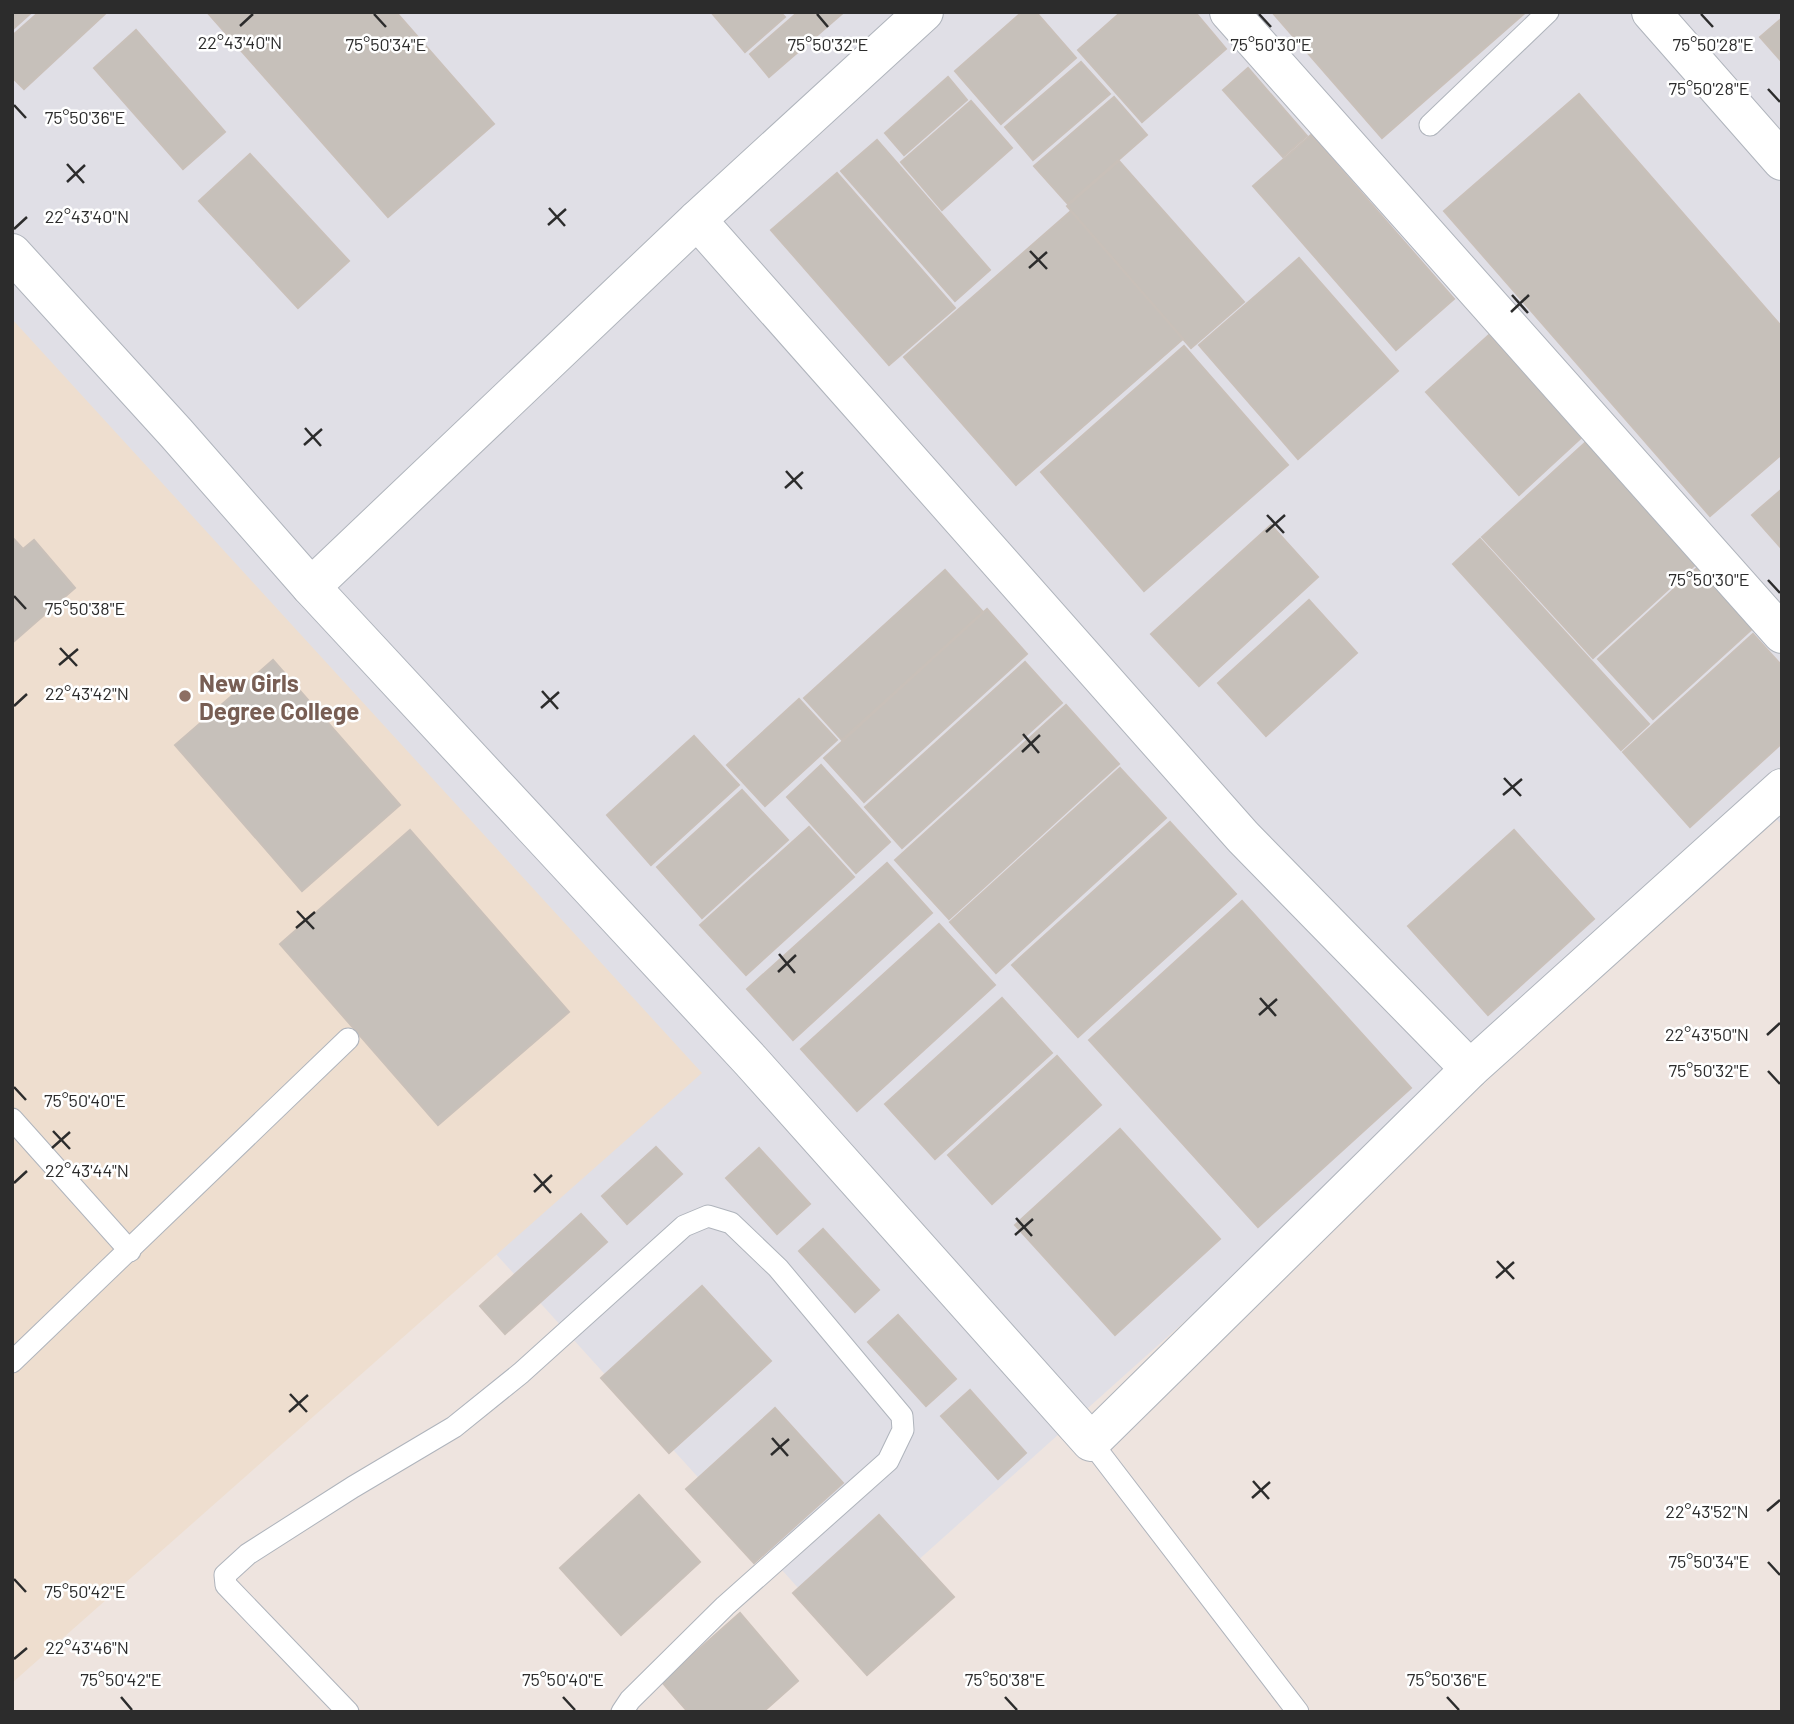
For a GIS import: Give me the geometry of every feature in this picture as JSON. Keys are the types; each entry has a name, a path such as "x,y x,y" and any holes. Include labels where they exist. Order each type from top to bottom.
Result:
{"street":[{"path":"311,587 697,220 924,12"},
{"path":"1229,12 1782,634"},
{"path":"1651,12 1782,161"},
{"path":"697,220 1243,837 1470,1069"},
{"path":"12,253 176,432 311,587 751,1060 1091,1442 1470,1069 1782,788"}],"lane":[{"path":"1430,125 1548,12"},
{"path":"12,1362 348,1039"},
{"path":"12,1119 130,1251"},
{"path":"348,1712 231,1591 226,1585 225,1575 248,1554 271,1539 454,1427 521,1373 684,1227 708,1216 731,1223 778,1268 902,1416 903,1430 888,1461 725,1606 630,1700 622,1712"},
{"path":"1091,1442 1298,1712"}],"shaded area":[{"path":"12,12 1782,12 1782,825 1762,804 838,1632 12,719"},
{"name":"New Girls Degree College","path":"12,319 702,1073 12,1683"}],"building":[{"path":"12,12 32,12 12,30"},
{"path":"39,12 107,12 24,89 12,77 12,36"},
{"path":"207,12 396,12 494,124 388,217"},
{"path":"711,12 780,12 785,17 745,52"},
{"path":"798,12 844,12 769,77 750,54"},
{"path":"1022,12 1036,12 1076,58 1001,124 955,71"},
{"path":"1121,12 1195,12 1226,49 1142,122 1078,50"},
{"path":"1272,12 1526,12 1382,138"},
{"path":"1782,18 1782,62 1760,37"},
{"path":"136,30 225,132 183,169 94,68"},
{"path":"1081,62 1110,94 1033,160 1005,127"},
{"path":"1248,68 1307,136 1283,157 1223,90"},
{"path":"948,77 967,100 904,155 885,133"},
{"path":"1579,94 1782,327 1782,454 1710,516 1444,211"},
{"path":"1114,97 1147,135 1068,204 1034,166"},
{"path":"971,101 1012,148 942,210 901,162"},
{"path":"1311,135 1454,299 1396,350 1253,186"},
{"path":"877,140 990,270 955,301 841,171"},
{"path":"250,154 349,261 298,308 199,201"},
{"path":"1119,161 1244,302 1191,348 1067,206"},
{"path":"837,173 955,308 889,365 771,230"},
{"path":"1071,211 1183,339 1016,485 904,357"},
{"path":"1299,258 1398,371 1298,459 1199,345"},
{"path":"1489,335 1582,437 1519,495 1426,392"},
{"path":"1184,346 1288,465 1144,591 1041,472"},
{"path":"1586,442 1696,564 1593,658 1482,537"},
{"path":"1782,489 1782,549 1752,515"},
{"path":"1271,525 1318,577 1199,686 1151,634"},
{"path":"12,537 23,549 34,540 75,588 12,643"},
{"path":"1480,539 1649,724 1621,750 1453,564"},
{"path":"1697,568 1752,629 1653,719 1598,659"},
{"path":"945,570 983,612 842,740 804,698"},
{"path":"1309,600 1357,653 1266,736 1218,683"},
{"path":"987,609 1027,654 864,802 824,758"},
{"path":"1753,634 1782,666 1782,743 1690,827 1623,752"},
{"path":"273,660 400,805 302,891 175,745"},
{"path":"1025,662 1062,703 902,848 865,807"},
{"path":"799,699 837,740 765,806 727,765"},
{"path":"1066,705 1119,764 949,919 895,860"},
{"path":"694,736 739,785 651,865 607,815"},
{"path":"821,765 890,842 856,873 787,797"},
{"path":"1120,768 1166,818 996,973 950,922"},
{"path":"742,790 788,840 702,918 657,867"},
{"path":"1170,822 1236,894 1078,1037 1012,965"},
{"path":"809,827 854,877 746,975 700,925"},
{"path":"410,830 569,1012 438,1125 280,944"},
{"path":"1514,830 1594,919 1488,1015 1408,926"},
{"path":"887,863 932,913 793,1040 747,989"},
{"path":"1242,901 1411,1088 1258,1227 1089,1040"},
{"path":"939,924 995,985 857,1111 801,1049"},
{"path":"1002,998 1052,1053 935,1159 885,1104"},
{"path":"1057,1056 1101,1105 992,1204 948,1155"},
{"path":"1120,1129 1220,1239 1115,1335 1015,1225"},
{"path":"656,1147 682,1174 627,1224 602,1196"},
{"path":"759,1148 810,1204 777,1234 726,1178"},
{"path":"581,1214 607,1242 505,1334 480,1306"},
{"path":"823,1229 879,1290 855,1312 799,1251"},
{"path":"702,1286 771,1361 669,1453 601,1378"},
{"path":"898,1315 956,1379 926,1406 868,1342"},
{"path":"970,1390 1026,1453 998,1479 941,1416"},
{"path":"775,1408 843,1483 754,1563 686,1489"},
{"path":"639,1495 700,1562 621,1635 560,1568"},
{"path":"879,1515 954,1597 867,1675 793,1593"},
{"path":"740,1613 798,1681 763,1712 688,1712 662,1682"}],"place":[{"name":"New Girls Degree College","path":"185,696"}]}
